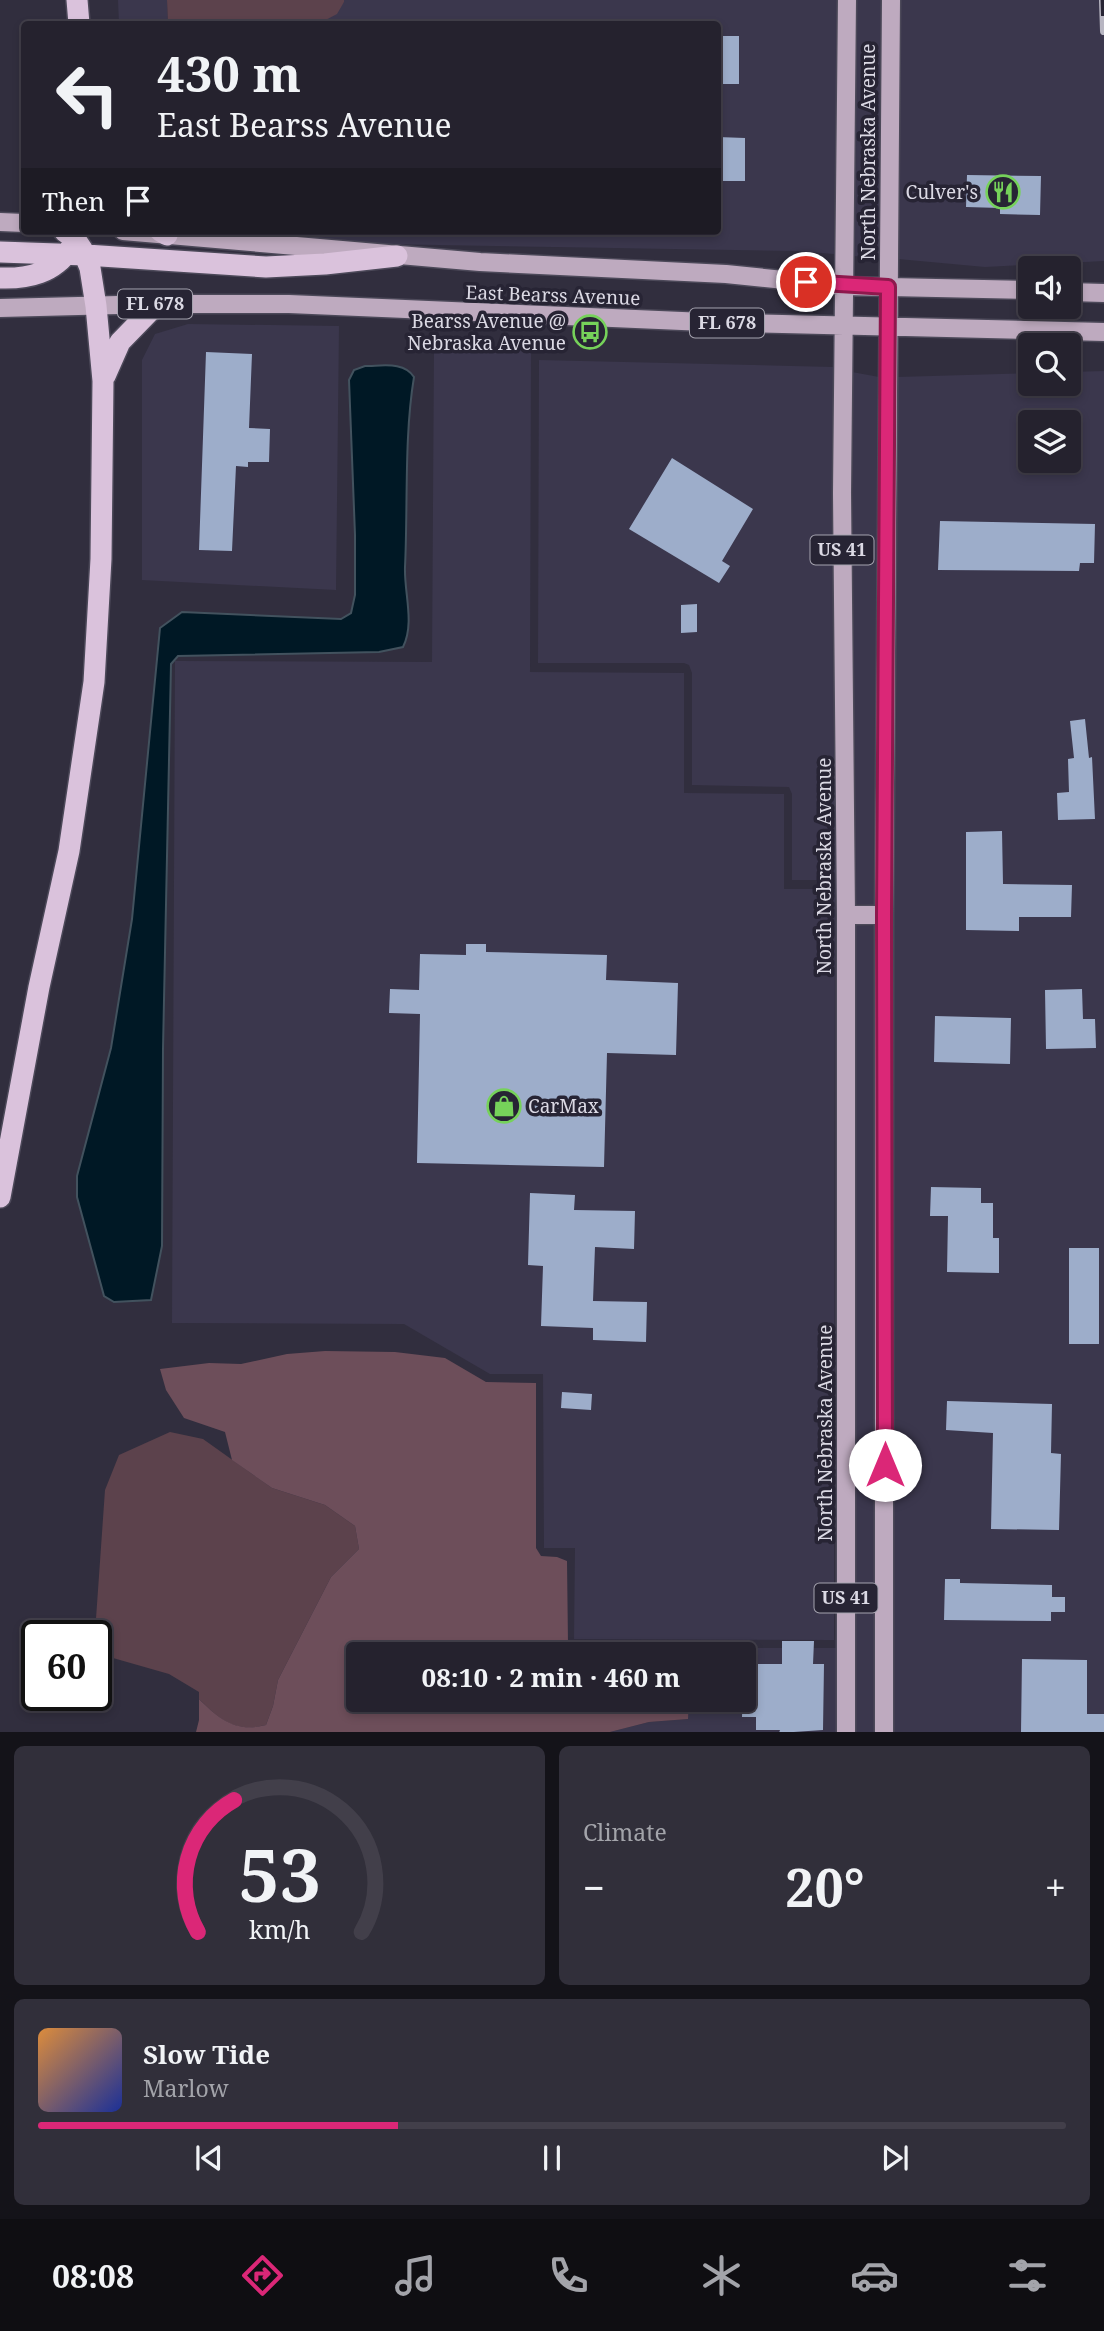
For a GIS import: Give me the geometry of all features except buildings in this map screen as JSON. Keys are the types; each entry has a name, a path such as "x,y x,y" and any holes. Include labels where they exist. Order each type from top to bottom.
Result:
{"highway":[{"path":"77,0 79,21"},
{"path":"0,252 74,242 266,267 397,256"},
{"path":"0,278 27,277 44,272 74,242"},
{"path":"0,1197 39,986 69,851 94,682 101,559 103,381 90,268 74,242"},
{"path":"103,381 120,342 157,304"}],"main road":[{"name":"North Nebraska Avenue","path":"846,1732 846,915 842,327 847,0"},
{"name":"North Nebraska Avenue","path":"884,1732 884,915 891,0"},
{"path":"0,222 21,223"},
{"name":"East Bearss Avenue","path":"184,235 397,256 564,268 726,274 843,286 1018,290"},
{"path":"1081,292 1104,293"},
{"name":"East Bearss Avenue","path":"0,308 289,304 842,327 1104,332"},
{"path":"846,915 884,915"}],"street":[{"path":"846,1464 885,1465"}],"shaded area":[{"path":"118,0 167,0 168,21 119,21"},
{"path":"167,0 344,0 337,14 324,21 168,21"},
{"path":"837,0 834,254 796,251 380,244 284,235 721,235 721,21 323,21 344,2"},
{"path":"856,0 881,0 879,258 853,256"},
{"path":"900,0 1104,0 1104,261 1081,262 1081,256 1018,256 1018,265 985,267 898,259"},
{"path":"188,324 339,326 336,590 142,580 142,360 155,334"},
{"name":"CarMax","path":"434,347 531,347 530,672 684,673 684,793 784,794 784,889 835,889 834,1640 574,1639 575,1548 544,1548 543,1374 490,1374 404,1324 172,1323 175,661 432,662"},
{"path":"539,360 833,367 836,880 792,880 792,794 789,787 692,785 692,673 689,665 538,663"},
{"path":"1104,371 1104,1732 894,1732 893,916 897,377 1018,373 1018,396 1081,396 1081,372"},
{"path":"852,372 879,377 874,905 855,904"},
{"path":"855,925 874,926 875,1454 856,1453"},
{"path":"325,1351 395,1352 445,1358 486,1382 536,1383 536,1548 541,1556 567,1561 568,1642 346,1642 346,1712 688,1712 688,1719 649,1722 610,1732 196,1732 199,1699 221,1718 237,1726 266,1725 278,1680 331,1577 359,1549 355,1526 325,1505 272,1488 232,1460 225,1432 184,1418 166,1390 160,1369 209,1363 241,1364 287,1354"},
{"path":"170,1432 203,1439 272,1488 325,1505 355,1526 359,1549 331,1577 278,1680 266,1725 245,1727 229,1723 199,1699 199,1692 169,1674 112,1658 112,1620 96,1620 105,1490 119,1455"},
{"path":"856,1474 876,1475 875,1732 856,1732"},
{"path":"756,1648 837,1648 837,1732 610,1732 649,1722 687,1719 688,1712 756,1712"}],"water":[{"path":"365,366 399,366 414,377 408,447 405,567 409,618 403,647 379,652 178,656 171,664 162,1246 151,1300 114,1302 104,1296 77,1197 77,1176 111,1048 132,919 160,628 182,612 341,619 351,613 355,595 355,535 349,380 354,370"}],"railway":[{"path":"1103,0 1104,31"}],"place":[{"name":"Culver's","path":"1003,192"},
{"name":"Bearss Avenue @ Nebraska Avenue","path":"590,332"},
{"name":"CarMax","path":"504,1106"}],"route":[{"path":"806,282 888,287 884,915 885,1465"}]}
